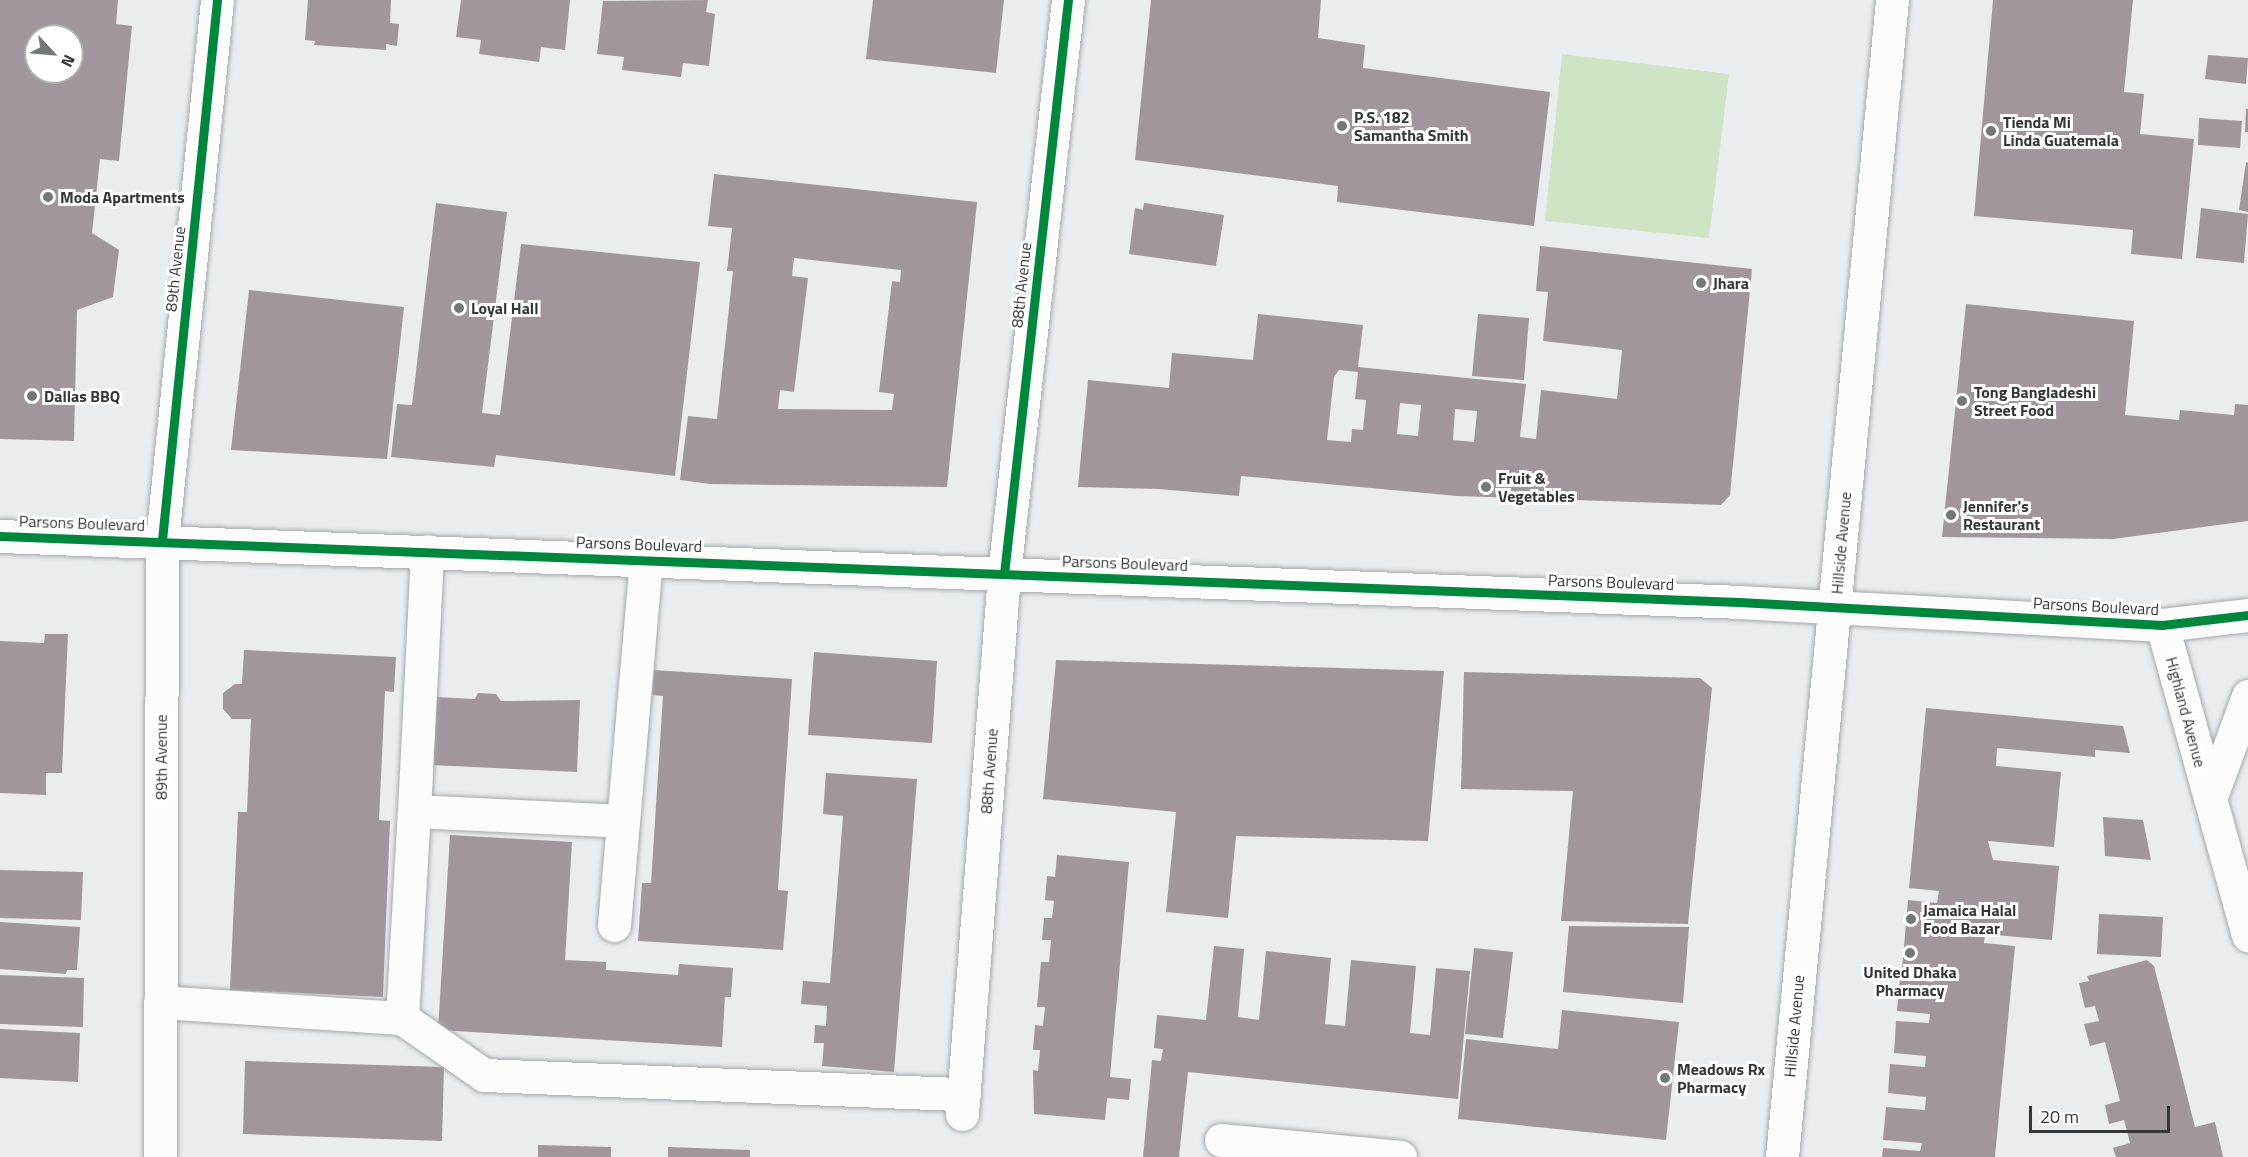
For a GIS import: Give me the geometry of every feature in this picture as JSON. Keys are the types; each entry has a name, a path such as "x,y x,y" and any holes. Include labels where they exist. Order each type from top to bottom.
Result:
{"street":[{"name":"89th Avenue","path":"160,1157 162,540 217,0"},
{"name":"88th Avenue","path":"402,1018 484,1075 963,1104 1004,574 1068,0"},
{"name":"Hillside Avenue","path":"1782,1157 1892,0"},
{"name":"Parsons Boulevard","path":"0,536 162,540 1835,607 2163,625 2248,615"},
{"path":"160,1002 402,1018 427,551"},
{"path":"614,925 645,559"},
{"name":"Highland Avenue","path":"2163,625 2248,935"},
{"name":"Highland Avenue","path":"2210,799 2248,696"},
{"path":"414,811 623,821"},
{"path":"1221,1140 1400,1157"}],"green space":[{"path":"1562,54 1729,74 1709,238 1545,221"}],"building":[{"name":"Moda Apartments","path":"0,0 118,0 116,24 132,26 119,161 100,159 92,233 119,250 113,297 77,310 74,441 0,439"},
{"path":"308,0 391,0 390,23 399,24 397,46 386,44 386,50 314,45 315,41 305,40"},
{"path":"461,0 570,0 565,50 541,47 539,62 479,54 481,40 456,37"},
{"path":"708,0 706,12 715,14 709,66 683,63 681,77 622,70 624,57 597,54 603,1"},
{"path":"873,0 1004,0 996,73 866,59"},
{"name":"P.S. 182 Samantha Smith","path":"1151,0 1321,0 1318,38 1365,45 1363,68 1550,92 1534,226 1337,202 1338,186 1135,160"},
{"path":"1993,0 2133,0 2124,92 2144,94 2140,134 2194,139 2182,259 2131,254 2133,230 1974,216"},
{"path":"2208,55 2248,58 2246,84 2205,79"},
{"path":"2246,109 2248,109 2248,132 2245,132"},
{"path":"2199,118 2242,121 2240,148 2198,145"},
{"path":"2246,162 2248,163 2248,212 2239,210"},
{"path":"714,174 977,202 947,487 710,484 680,480 688,416 717,419 733,271 727,271 732,228 708,226","holes":["794,258 901,270 900,282 892,281 879,392 894,394 892,410 778,409 780,390 794,392 808,278 792,276"]},
{"path":"436,203 507,212 482,413 500,415 521,244 700,262 675,476 496,455 494,467 391,457 397,404 412,405"},
{"path":"1144,203 1224,215 1216,266 1129,254 1135,208 1143,210"},
{"path":"2201,208 2248,214 2244,263 2196,258"},
{"path":"1540,246 1752,269 1730,495 1721,505 1457,496 1241,476 1239,496 1159,489 1078,487 1088,380 1169,388 1172,353 1253,360 1258,314 1363,325 1358,367 1526,384 1520,437 1536,439 1541,390 1617,399 1622,350 1543,341 1548,292 1536,291","holes":["1339,370 1358,372 1355,399 1366,400 1363,430 1352,429 1351,442 1327,440 1334,377","1400,403 1421,405 1418,436 1397,434","1455,409 1477,411 1474,442 1453,440"]},
{"path":"249,290 404,307 387,459 231,450"},
{"path":"1966,304 2134,321 2125,415 2179,420 2180,410 2234,415 2235,404 2248,405 2248,521 2113,539 1942,537"},
{"path":"1478,314 1529,318 1524,380 1472,376"},
{"path":"45,634 68,634 62,773 46,773 46,795 0,793 0,641 44,643"},
{"path":"244,650 396,657 394,692 385,691 379,820 390,821 383,997 230,990 238,812 247,812 251,719 232,719 223,709 223,693 235,684 242,684"},
{"path":"814,652 937,661 932,743 808,735"},
{"path":"1056,660 1444,671 1428,841 1236,836 1228,918 1166,912 1176,812 1043,799"},
{"path":"654,670 792,679 778,890 788,891 783,950 638,941 642,883 651,883 663,696 652,695"},
{"path":"1464,672 1700,678 1712,688 1688,924 1561,921 1573,791 1461,789"},
{"path":"478,693 496,694 501,701 580,700 577,772 431,765 434,697 475,699"},
{"path":"1926,708 2123,726 2130,753 2095,750 2095,757 1997,748 1996,766 2061,772 2054,847 1988,841 1993,860 2059,866 2052,940 1985,934 1984,943 2015,946 1995,1157 1882,1157 1883,1148 1920,1151 1922,1143 1883,1140 1886,1107 1925,1110 1926,1097 1888,1093 1890,1064 1925,1067 1926,1056 1894,1053 1896,1021 1929,1023 1930,1014 1897,1011 1900,978 1933,982 1934,971 1902,969 1908,900 1937,903 1939,891 1909,888"},
{"path":"826,773 917,779 894,1072 822,1066 824,1043 814,1043 815,1025 826,1026 827,1006 801,1004 803,981 830,983 843,816 823,814"},
{"path":"2103,817 2143,820 2151,860 2105,856"},
{"path":"450,835 572,842 565,960 606,962 606,970 678,975 679,964 733,968 731,997 725,997 722,1047 438,1030"},
{"path":"1057,855 1129,862 1110,1077 1131,1079 1129,1100 1107,1098 1105,1120 1034,1114 1033,1070 1038,1071 1040,1050 1033,1050 1035,1025 1043,1026 1045,1007 1037,1007 1041,962 1049,962 1051,940 1042,940 1044,918 1052,918 1054,901 1045,900 1047,876 1055,877"},
{"path":"0,870 83,872 81,920 0,918"},
{"path":"2099,914 2163,917 2161,957 2097,954"},
{"path":"0,922 80,927 77,970 67,970 66,974 0,969"},
{"path":"1569,926 1689,927 1683,1003 1563,992"},
{"path":"1214,946 1244,949 1238,1017 1259,1020 1266,951 1331,958 1325,1024 1345,1026 1351,960 1416,966 1410,1033 1430,1035 1436,968 1470,971 1458,1099 1188,1072 1179,1157 1143,1157 1152,1060 1161,1061 1163,1049 1154,1048 1157,1015 1206,1020"},
{"path":"1474,948 1513,952 1503,1038 1465,1034"},
{"path":"2147,960 2154,966 2195,1127 2215,1122 2223,1157 2116,1157 2113,1148 2130,1143 2124,1120 2109,1124 2105,1105 2120,1101 2105,1042 2090,1046 2084,1024 2099,1021 2095,1006 2085,1008 2079,983 2089,981 2087,976"},
{"path":"0,975 84,978 83,1027 0,1024"},
{"path":"1562,1010 1679,1022 1666,1140 1458,1119 1466,1039 1558,1049"},
{"path":"0,1029 80,1033 78,1082 0,1078"},
{"path":"245,1061 444,1067 442,1141 243,1134"},
{"path":"538,1145 611,1147 611,1157 538,1157"},
{"path":"668,1147 750,1150 750,1157 668,1157"}],"cycle path":[{"path":"162,540 217,0"},
{"path":"1004,574 1068,0"},
{"path":"0,536 1739,602 2162,625 2248,615"}],"place":[{"name":"P.S. 182 Samantha Smith","path":"1342,126"},
{"name":"Tienda Mi Linda Guatemala","path":"1991,131"},
{"name":"Moda Apartments","path":"48,197"},
{"name":"Jhara","path":"1701,283"},
{"name":"Loyal Hall","path":"459,308"},
{"name":"Dallas BBQ","path":"32,396"},
{"name":"Tong Bangladeshi Street Food","path":"1962,401"},
{"name":"Fruit & Vegetables","path":"1486,487"},
{"name":"Jennifer's Restaurant","path":"1951,515"},
{"name":"Jamaica Halal Food Bazar","path":"1911,919"},
{"name":"United Dhaka Pharmacy","path":"1910,953"},
{"name":"Meadows Rx Pharmacy","path":"1665,1078"}]}
